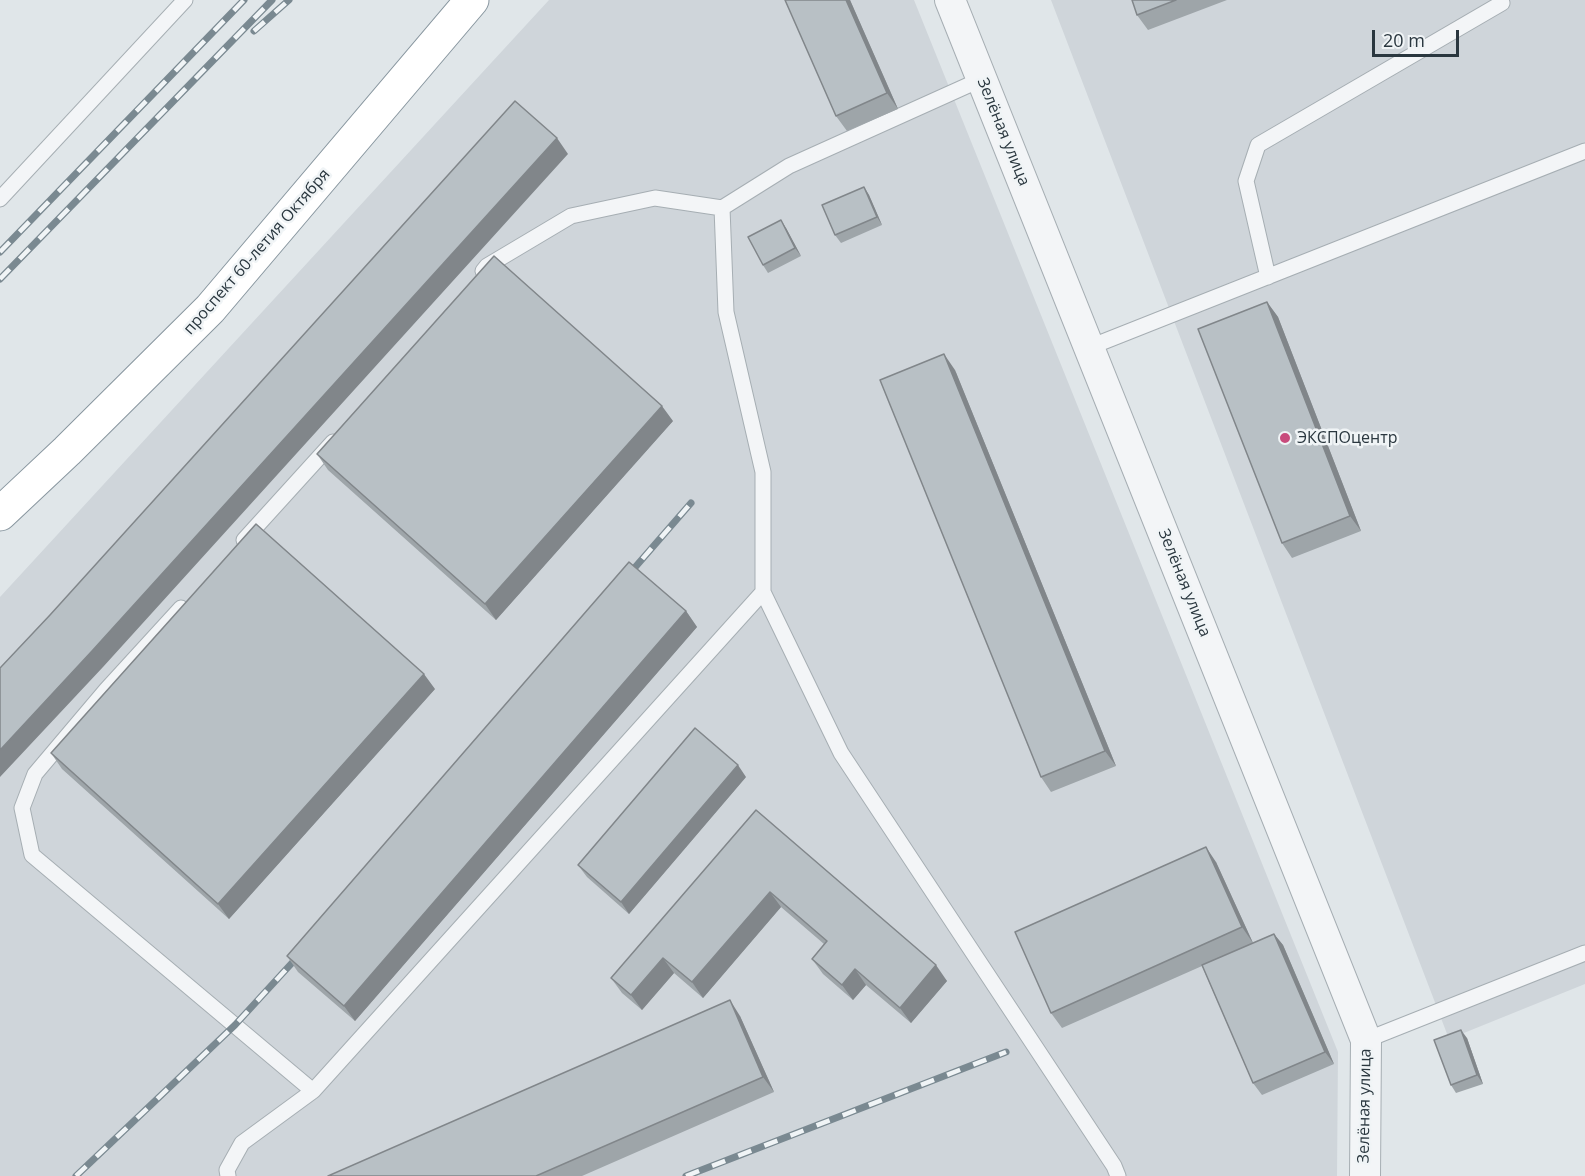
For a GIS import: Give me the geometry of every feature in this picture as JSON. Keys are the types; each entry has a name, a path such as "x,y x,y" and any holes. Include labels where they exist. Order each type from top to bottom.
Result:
{"highway":[{"name":"проспект 60-летия Октября","path":"0,514 67,452 210,309 472,0"}],"street":[{"name":"Зелёная улица","path":"950,0 1366,1040 1365,1176"}],"lane":[{"path":"0,199 185,0"},
{"path":"1268,277 1246,181 1258,145 1502,3"},
{"path":"471,284 487,266 571,216 655,198 723,208 789,166 982,79"},
{"path":"1090,347 1585,151"},
{"path":"723,208 726,312 763,472 763,592 841,753 1114,1166 1118,1176"},
{"path":"236,549 340,435"},
{"path":"228,1176 227,1170 242,1143 313,1091 763,592"},
{"path":"195,593 106,690 35,774 22,808 32,855 313,1091"},
{"path":"1366,1040 1585,953"}],"shaded area":[{"path":"549,0 914,0 1338,1052 1337,1176 0,1176 0,597"},
{"path":"1051,0 1585,0 1585,984 1449,1039"}],"building":[{"path":"785,0 846,0 887,93 836,116"},
{"path":"1132,0 1176,0 1137,15"},
{"path":"515,101 557,138 0,750 0,668"},
{"path":"864,187 877,217 835,235 822,205"},
{"path":"781,220 795,248 763,265 748,237"},
{"path":"494,256 662,406 485,604 317,454"},
{"name":"ЭКСПОцентр","path":"1267,302 1350,516 1282,543 1198,329"},
{"path":"944,354 1105,751 1041,777 880,380"},
{"path":"256,524 424,674 218,904 51,753"},
{"path":"629,562 686,611 344,1006 287,956"},
{"path":"695,728 738,765 621,902 578,865"},
{"path":"756,810 936,965 900,1008 855,969 842,985 812,959 827,941 770,892 692,982 663,958 631,995 611,978"},
{"path":"1206,847 1242,927 1051,1013 1015,932"},
{"path":"1274,934 1325,1052 1253,1083 1202,965"},
{"path":"730,1000 763,1077 536,1176 328,1176"},
{"path":"1461,1030 1477,1075 1451,1085 1434,1040"}],"railway":[{"path":"0,252 244,0"},
{"path":"0,279 272,0"},
{"path":"254,31 289,0"},
{"path":"624,580 691,503"},
{"path":"76,1176 235,1025 302,952"},
{"path":"686,1176 1006,1052"}],"place":[{"name":"ЭКСПОцентр","path":"1285,438"}]}
